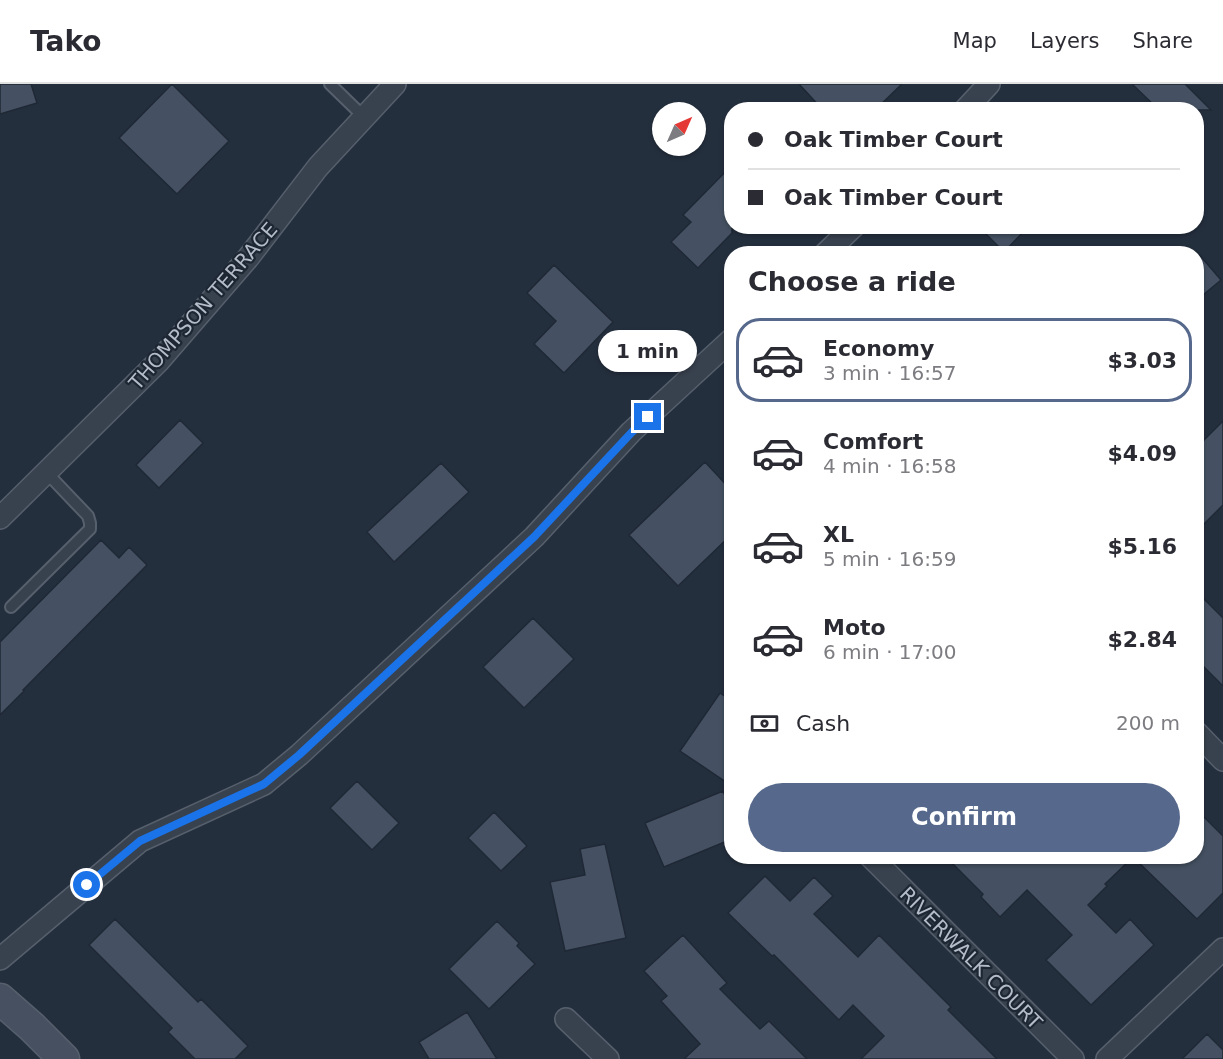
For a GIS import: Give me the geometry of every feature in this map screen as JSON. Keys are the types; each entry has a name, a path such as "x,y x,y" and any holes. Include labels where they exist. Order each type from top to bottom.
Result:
{"main road":[{"path":"0,999 64,1059"}],"street":[{"name":"THOMPSON TERRACE","path":"0,518 159,361 248,258 318,167 395,84"},
{"path":"972,102 989,84"},
{"path":"833,246 846,234"},
{"path":"0,959 140,841 264,784 299,755 534,537 632,432 724,346"},
{"path":"1204,740 1223,760"},
{"name":"RIVERWALK COURT","path":"878,864 1073,1059"},
{"path":"1107,1059 1223,949"},
{"path":"566,1019 608,1059"}],"lane":[{"path":"330,84 364,117"},
{"path":"11,607 90,529 88,516 46,472"}],"building":[{"path":"0,84 31,84 37,103 0,114"},
{"path":"172,84 229,141 177,194 119,138"},
{"path":"799,84 902,84 883,102 816,102"},
{"path":"1132,84 1185,84 1203,102 1151,102"},
{"path":"1204,103 1211,110 1204,110"},
{"path":"724,173 724,234 731,234 698,268 671,242 691,222 683,215"},
{"path":"986,234 1021,234 1010,246 998,246"},
{"path":"1204,260 1221,280 1204,294"},
{"path":"554,265 613,322 564,373 534,344 556,321 527,293"},
{"path":"180,420 203,443 159,488 136,465"},
{"path":"1223,421 1223,505 1204,524 1204,440"},
{"path":"705,462 724,482 724,542 678,586 629,535"},
{"path":"441,463 469,492 394,562 367,532"},
{"path":"101,540 119,558 129,547 147,565 0,715 0,642"},
{"path":"1204,599 1223,618 1223,686 1204,667"},
{"path":"533,618 574,659 524,708 483,667"},
{"path":"720,693 724,696 724,781 680,751"},
{"path":"357,781 399,823 372,850 330,808"},
{"path":"723,791 724,793 724,842 664,867 645,823"},
{"path":"494,812 527,846 501,871 468,838"},
{"path":"1204,817 1223,836 1223,893 1197,919 1140,864 1204,864"},
{"path":"605,844 626,938 565,951 550,882 585,875 580,849"},
{"path":"953,864 1126,864 1088,905 1116,933 1130,919 1154,945 1091,1005 1046,960 1072,935 1027,890 1000,917 981,897 983,894"},
{"path":"765,876 790,901 814,877 833,896 814,914 858,957 879,935 951,1007 948,1010 997,1059 861,1059 884,1036 853,1005 839,1020 728,913"},
{"path":"115,919 198,1002 201,999 248,1046 235,1059 195,1059 168,1032 172,1028 89,945"},
{"path":"497,921 519,943 517,946 535,964 489,1009 449,969"},
{"path":"683,935 727,983 720,989 760,1029 769,1021 807,1059 684,1059 700,1044 661,1001 667,996 644,971"},
{"path":"467,1012 497,1059 429,1059 419,1042"},
{"path":"1207,1034 1223,1050 1223,1059 1182,1059"}],"route":[{"path":"87,885 140,841 264,784 299,755 534,537 648,417"}]}
